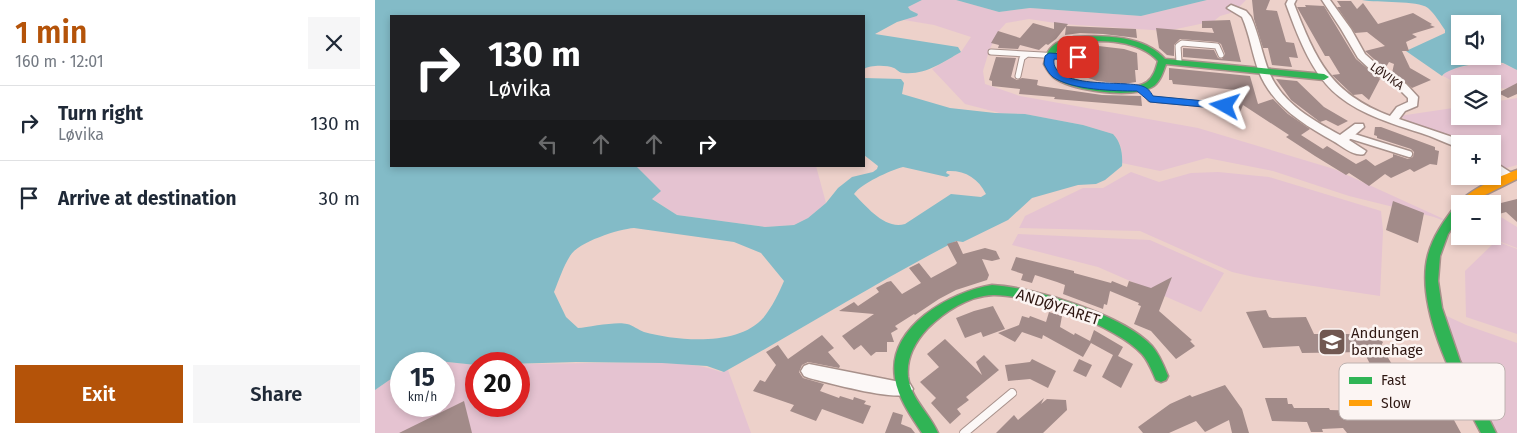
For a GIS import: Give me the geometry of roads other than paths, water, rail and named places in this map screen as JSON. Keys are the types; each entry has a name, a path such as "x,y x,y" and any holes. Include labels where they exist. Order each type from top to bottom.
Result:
{"street":[{"path":"1293,0 1290,4 1294,15 1324,77 1334,88 1355,103 1392,120 1451,141"},
{"name":"LØVIKA","path":"1326,0 1346,28 1361,56 1379,72 1403,86 1413,97 1413,104 1401,109 1392,120"},
{"path":"1231,8 1243,13 1246,18 1272,88 1285,103 1311,122 1344,137 1360,151"},
{"path":"1161,61 1161,68 1152,82 1148,86 1139,88 1071,82 1055,74 1048,64 1049,56 1054,47 1064,41 1087,39 1143,47 1161,61 1324,77"},
{"path":"1344,137 1359,127"},
{"path":"1501,169 1513,176"},
{"path":"1475,195 1513,176"},
{"path":"1451,219 1446,225 1433,259 1433,290 1436,312 1443,338 1455,363"},
{"name":"ANDØYFARET","path":"931,433 905,389 900,362 905,347 914,334 927,321 954,303 981,292 993,290 1025,295 1078,312 1122,331 1146,349 1161,376"},
{"path":"809,371 874,386 905,389"},
{"path":"1483,420 1489,433"}],"lane":[{"path":"1179,62 1178,46 1182,43 1217,46 1221,55"},
{"path":"991,52 1078,57"},
{"path":"1018,76 1022,58 1026,55"},
{"path":"1139,88 1145,90 1150,99 1225,106"},
{"path":"1344,137 1409,154"},
{"path":"965,433 1012,393"}],"water":[{"path":"375,0 922,0 908,7 918,14 917,16 897,22 875,34 958,47 961,52 934,67 920,72 902,73 894,68 883,66 865,69 865,15 390,15 390,167 637,167 661,191 652,199 677,215 765,227 794,225 808,218 852,177 873,172 877,169 878,166 865,156 865,78 901,79 904,83 902,94 950,108 1025,114 1083,125 1113,134 1120,144 1122,166 1105,180 1096,184 1078,185 1032,198 1008,220 963,242 956,241 724,372 707,366 662,363 530,363 530,352 465,352 465,364 455,363 455,352 390,352 390,380 375,390","holes":["903,167 947,177 950,175 946,173 947,171 960,172 970,176 975,179 986,194 981,197 951,194 905,224 898,225 884,221 854,194 883,174","634,228 734,242 761,253 784,281 764,317 753,327 724,337 707,339 673,338 644,332 631,325 622,323 578,328 566,317 554,292 563,269 574,251 590,241"]},
{"path":"956,0 1207,0 1141,16 1030,8 999,12"},
{"path":"1362,0 1517,0 1517,70 1501,63 1501,15 1451,15 1451,65 1470,65 1453,69 1442,76 1406,51 1445,33 1445,30 1431,10 1423,5"}],"place":[{"name":"Andungen barnehage","path":"1332,342"}]}
